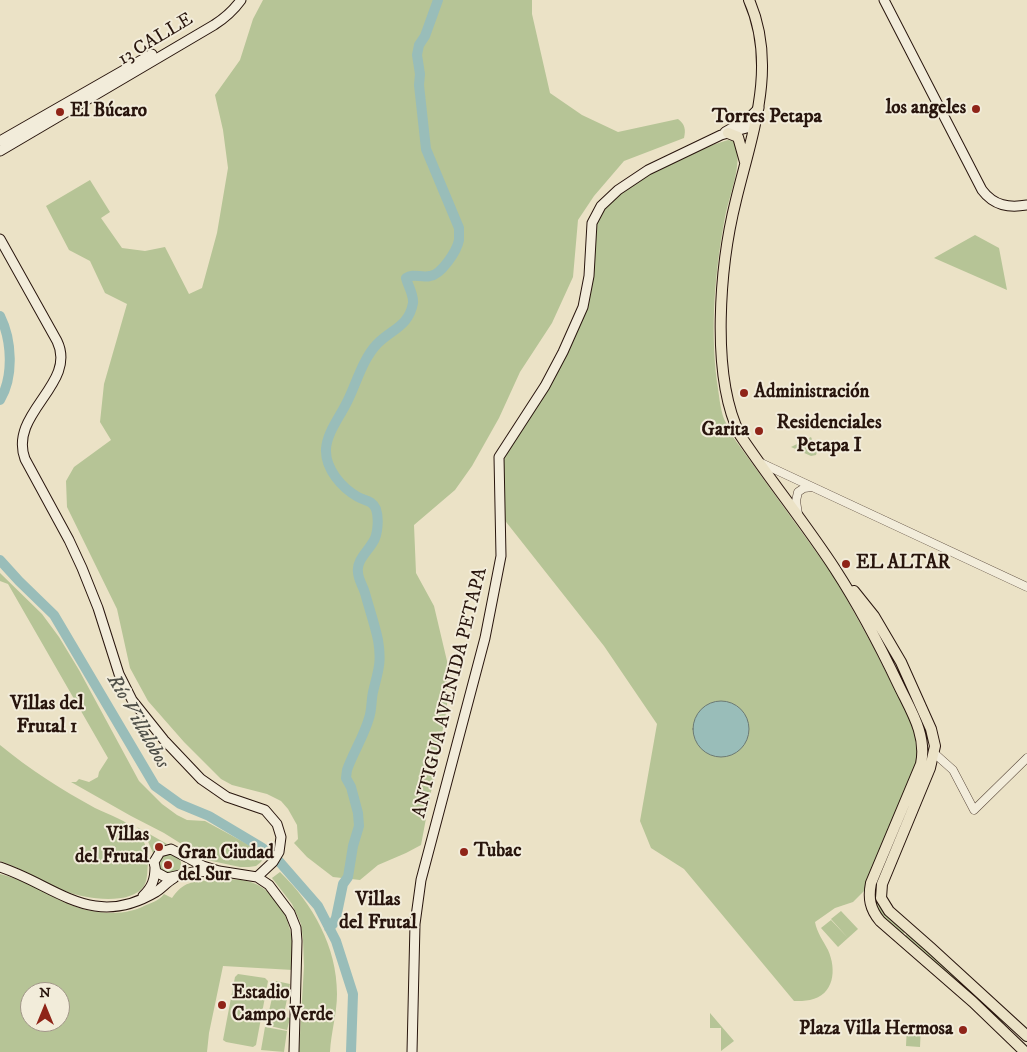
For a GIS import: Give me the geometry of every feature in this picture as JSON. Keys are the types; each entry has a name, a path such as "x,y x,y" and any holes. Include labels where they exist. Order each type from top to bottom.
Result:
{"main road":[{"path":"228,13 241,0"},
{"path":"749,0 757,20 761,40 762,83 759,108 728,243 721,307 726,383 731,414 740,435 834,568 858,607 890,668 922,737 921,764 889,854 881,888 886,908 1027,1036"},
{"path":"884,0 982,190 990,199 1004,206 1017,207 1027,205"},
{"name":"13 CALLE","path":"0,141 224,12 228,13 227,17 214,25 0,151"},
{"name":"ANTIGUA AVENIDA PETAPA","path":"724,134 729,128 750,118 759,108"},
{"name":"ANTIGUA AVENIDA PETAPA","path":"412,1052 415,924 421,880 489,624 501,556 499,457 545,386 583,307 589,276 592,223 596,212 618,190 648,170 724,134 754,126"},
{"path":"724,134 738,137 745,163"},
{"path":"0,239 57,341 61,352 55,378 23,430 21,438 22,450 69,540 94,595 126,689 157,732 196,774 223,795 268,813 277,824 281,841 276,859 260,874"},
{"path":"834,568 874,616 892,647 931,729 934,740 934,753 930,768 889,854 871,883 870,903 880,920 1026,1052"},
{"path":"139,899 148,891 152,884 155,860 160,852 171,850 193,862 219,871"},
{"path":"0,867 82,904 115,906 127,904 154,893 176,876 183,867 183,860 179,854"},
{"path":"154,867 162,877 169,878 193,872 219,871 260,874 281,900 296,928 298,956 294,1052"},
{"path":"1000,1028 1008,1019"}],"street":[{"path":"759,462 1027,587"},
{"path":"800,520 796,501 798,492 804,488 818,488"},
{"path":"934,753 953,770 974,810 1027,758"}],"green space":[{"path":"263,0 532,0 532,14 550,93 582,115 618,132 678,119 684,125 685,130 684,138 624,161 594,196 578,220 573,277 552,323 520,372 499,418 472,466 455,490 414,525 416,573 434,606 447,661 447,707 421,845 378,865 360,880 333,877 307,857 294,843 298,839 297,825 281,801 267,794 232,785 221,779 184,742 148,701 130,668 117,609 67,507 66,481 74,467 111,440 100,422 104,384 127,304 105,293 90,261 69,250 46,206 90,180 110,212 101,218 122,248 145,251 165,247 189,294 202,288 217,233 228,168 223,130 215,95 240,60 253,19"},
{"path":"728,140 736,142 738,161 721,238 714,320 717,382 724,419 733,437 835,578 916,731 918,761 867,888 853,902 835,908 815,922 831,958 833,973 829,987 824,993 806,1001 794,1001 684,869 651,848 640,821 657,724 604,646 499,513 502,452 522,420 583,307 590,238 601,206 651,172 706,147"},
{"path":"975,235 999,248 1007,290 934,258"},
{"path":"811,437 817,452 816,455 811,456 791,447"},
{"path":"0,573 42,614 59,637 139,781 162,804 177,815 187,820 205,821 260,851 264,857 261,862 256,866 240,867 207,860 164,833 71,782 76,782 79,779 89,782 98,777 108,758 8,584 0,581"},
{"path":"0,745 58,786 95,808 123,821 138,832 146,846 148,863 144,886 138,892 129,896 107,899 73,894 0,861"},
{"path":"137,827 167,844 153,853 146,837"},
{"path":"169,852 177,856 181,864 177,872 169,876 161,872 157,864 161,856"},
{"path":"885,855 891,857 879,887 905,929 903,935 880,915 871,896"},
{"path":"280,872 313,912 328,943 333,960 337,994 330,1052 299,1052 304,966 303,939 301,924 292,904 272,878"},
{"path":"0,874 14,878 77,907 108,913 138,909 157,900 164,894 172,898 189,883 205,880 241,880 258,885 268,893 277,901 288,922 293,946 293,970 223,966 209,1033 207,1052 0,1052"},
{"path":"841,911 858,929 848,938 831,919"},
{"path":"831,920 848,938 838,947 821,928"},
{"path":"908,930 1006,1019 1001,1024 905,937"},
{"path":"238,974 265,978 268,981 256,1045 253,1047 223,1040 235,977"},
{"path":"276,981 290,984 284,1014 269,1011"},
{"path":"269,1013 290,1018 287,1030 266,1025"},
{"path":"710,1013 734,1041 721,1051 721,1028 710,1028"},
{"path":"907,1025 921,1026 920,1047 906,1046"},
{"path":"265,1027 287,1031 284,1052 261,1050"}],"water":[{"path":"715,701 727,701 737,705 745,713 749,729 745,745 737,753 727,757 715,757 705,753 697,745 693,735 693,723 697,713 705,705"}],"waterway":[{"path":"329,928 336,918 343,884 348,877 353,846 359,826 358,813 351,787 346,778 347,770 370,715 380,655 377,634 359,577 358,568 376,535 378,522 376,509 370,502 346,489 331,471 326,456 326,449 331,431 346,404 367,357 377,344 404,322 411,311 413,297 406,278 411,276 430,276 439,272 458,245 459,228 426,149 419,85 420,74 417,55 419,45 425,36 438,0"},
{"name":"Río Villalobos","path":"0,316 7,336 10,358 8,381 0,400"},
{"name":"Río Villalobos","path":"0,560 54,615 155,786 180,804 209,816 261,847 277,859 318,906 336,941 353,994 351,1052"}],"place":[{"name":"los angeles","path":"976,109"},
{"name":"El Búcaro","path":"60,112"},
{"name":"Administración","path":"744,393"},
{"name":"Garita","path":"759,431"},
{"name":"EL ALTAR","path":"846,564"},
{"name":"Villas del Frutal","path":"159,847"},
{"name":"Tubac","path":"464,852"},
{"name":"Gran Ciudad del Sur","path":"168,865"},
{"name":"Estadio Campo Verde","path":"222,1005"},
{"name":"Plaza Villa Hermosa","path":"963,1030"}],"district":[{"name":"Torres Petapa","path":"767,118"},
{"name":"Residenciales Petapa I","path":"829,436"},
{"name":"Villas del Frutal 1","path":"47,716"},
{"name":"Villas del Frutal","path":"378,912"}]}
